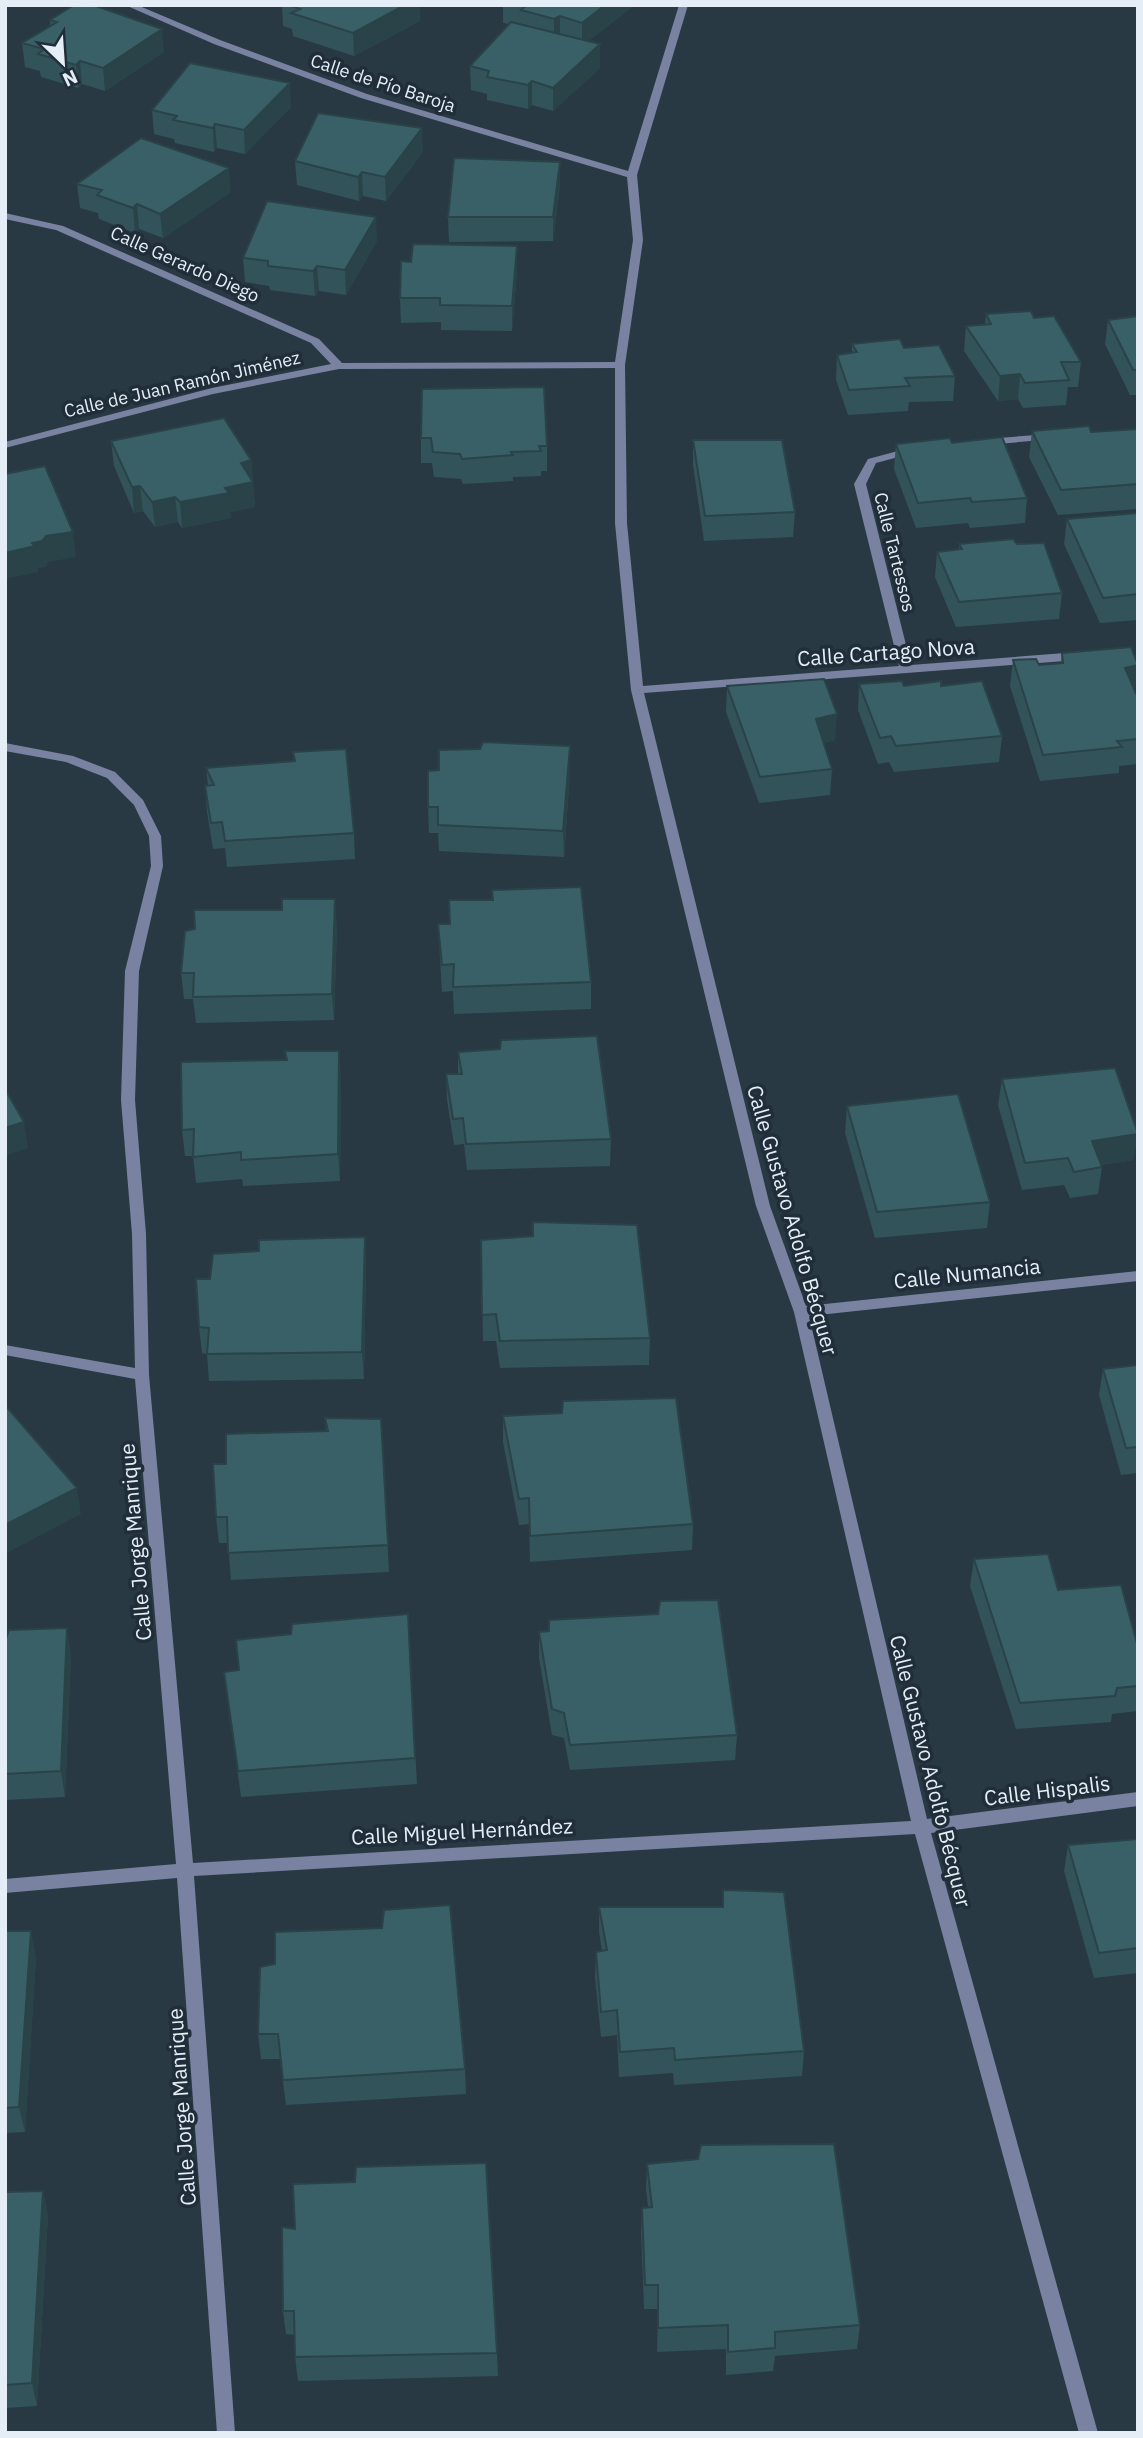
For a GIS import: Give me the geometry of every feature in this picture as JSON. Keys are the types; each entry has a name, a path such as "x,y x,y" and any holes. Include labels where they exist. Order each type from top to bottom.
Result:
{"street":[{"name":"Calle de Pío Baroja","path":"129,5 217,42 364,96 632,175"},
{"name":"Calle Gustavo Adolfo Bécquer","path":"684,5 632,175 638,240 621,365 621,523 637,690 763,1206 801,1312 921,1827 1089,2433"},
{"name":"Calle Gerardo Diego","path":"5,216 59,228 315,341 340,366"},
{"name":"Calle de Juan Ramón Jiménez","path":"5,445 212,391 340,366 621,365"},
{"path":"975,443 1056,436"},
{"name":"Calle Tartessos","path":"906,670 860,484 872,461 921,447"},
{"name":"Calle Cartago Nova","path":"637,690 1097,655"},
{"name":"Calle Jorge Manrique","path":"5,747 69,759 111,775 139,803 155,836 157,866 132,971 128,1100 139,1234 142,1376 185,1870 226,2433"},
{"name":"Calle Numancia","path":"801,1312 1138,1276"},
{"path":"5,1349 142,1376"},
{"name":"Calle Hispalis","path":"921,1827 1138,1799"},
{"name":"Calle Miguel Hernández","path":"5,1886 185,1870 921,1827"}],"building":[{"path":"74,5 93,5 162,29 103,68 80,61 76,65 38,54 44,49 22,43 57,22 50,20"},
{"path":"289,5 405,5 353,33 291,13 300,9"},
{"path":"527,5 605,5 582,23 560,16 554,19 521,10"},
{"path":"511,22 600,44 553,88 532,81 528,85 487,77 489,71 470,66"},
{"path":"190,63 290,83 244,130 215,124 213,128 173,120 177,116 152,110"},
{"path":"318,113 422,128 385,177 362,172 358,177 295,161"},
{"path":"141,138 229,168 160,214 137,204 133,208 97,195 102,190 77,184"},
{"path":"454,158 560,162 553,217 448,217"},
{"path":"267,201 376,217 345,270 317,266 313,271 268,266 268,261 243,258"},
{"path":"413,244 517,246 512,306 440,305 440,298 400,298 401,261 411,262"},
{"path":"1031,311 1034,318 1054,316 1081,362 1061,362 1069,380 1025,383 1020,374 1000,376 966,326 991,324 986,314"},
{"path":"1138,316 1138,370 1133,370 1108,320"},
{"path":"900,339 904,348 939,345 955,376 905,378 910,386 849,390 837,355 857,352 852,344"},
{"path":"544,387 547,446 539,446 541,451 462,459 460,454 433,452 431,438 421,438 422,389"},
{"path":"224,418 251,460 241,463 253,482 225,488 229,493 180,502 175,497 152,502 140,486 132,487 111,441"},
{"path":"1089,426 1091,432 1138,429 1138,484 1061,490 1032,431"},
{"path":"1002,437 1027,498 972,502 970,498 918,503 896,444 950,438 952,443"},
{"path":"693,440 782,440 795,512 705,516"},
{"path":"45,466 73,532 46,536 42,541 32,543 35,546 5,553 5,474"},
{"path":"1138,513 1138,594 1103,598 1067,519"},
{"path":"1013,539 1017,544 1044,543 1062,593 959,602 937,552 962,549 959,544"},
{"path":"1131,647 1138,665 1125,668 1138,698 1138,739 1117,741 1122,747 1043,755 1013,660 1036,659 1039,665 1063,663 1062,653"},
{"path":"824,679 837,714 816,719 832,769 760,777 727,686"},
{"path":"902,681 904,686 941,681 941,686 982,681 1002,736 896,746 891,736 880,738 859,684"},
{"path":"483,742 570,746 563,831 438,825 438,807 428,807 428,771 439,770 439,750 480,749"},
{"path":"346,749 354,833 225,841 222,822 211,823 205,786 214,785 206,768 295,761 293,752"},
{"path":"581,887 591,982 453,987 454,964 442,965 438,924 450,924 449,900 493,900 492,890"},
{"path":"282,899 335,899 332,994 193,997 194,973 181,973 185,931 195,929 194,910 282,910"},
{"path":"597,1036 611,1139 466,1144 463,1118 453,1119 446,1074 462,1074 458,1052 500,1049 501,1040"},
{"path":"285,1051 339,1051 338,1154 241,1160 241,1152 193,1157 194,1129 182,1130 181,1062 287,1060"},
{"path":"1115,1068 1138,1134 1092,1141 1102,1167 1074,1172 1068,1158 1025,1163 1002,1079"},
{"path":"5,1089 24,1122 5,1128"},
{"path":"958,1094 990,1202 877,1212 847,1106"},
{"path":"533,1222 637,1225 650,1338 500,1341 496,1314 482,1315 481,1240 533,1236"},
{"path":"365,1237 362,1352 207,1354 209,1328 199,1327 196,1279 210,1279 213,1254 259,1251 259,1240"},
{"path":"1138,1365 1138,1447 1126,1448 1103,1369"},
{"path":"676,1398 693,1524 530,1536 529,1498 519,1499 503,1416 562,1413 563,1401"},
{"path":"5,1405 77,1488 5,1525"},
{"path":"325,1418 381,1419 388,1545 228,1553 227,1517 216,1517 213,1464 226,1464 226,1434 328,1431"},
{"path":"1048,1554 1058,1590 1121,1585 1138,1647 1138,1686 1117,1688 1115,1696 1020,1703 974,1559"},
{"path":"718,1600 737,1735 570,1745 564,1713 552,1709 539,1632 549,1631 549,1620 658,1614 660,1601"},
{"path":"408,1614 415,1758 238,1771 224,1672 239,1670 236,1640 291,1634 292,1624"},
{"path":"67,1628 61,1771 5,1774 5,1642 9,1630"},
{"path":"1138,1839 1138,1948 1099,1953 1068,1845"},
{"path":"723,1890 784,1892 804,2051 675,2060 674,2048 620,2052 617,2010 601,2012 596,1952 607,1950 599,1907 723,1907"},
{"path":"450,1905 465,2069 283,2080 278,2034 258,2034 260,1967 275,1964 275,1932 382,1928 384,1910"},
{"path":"5,1931 31,1931 19,2107 5,2108"},
{"path":"834,2144 860,2325 775,2332 775,2348 728,2352 728,2325 658,2328 658,2285 645,2285 642,2208 652,2207 647,2164 698,2159 701,2145"},
{"path":"486,2163 497,2353 295,2357 294,2311 283,2311 282,2227 295,2229 293,2184 355,2182 356,2167"},
{"path":"43,2191 32,2383 5,2385 5,2192"}]}
